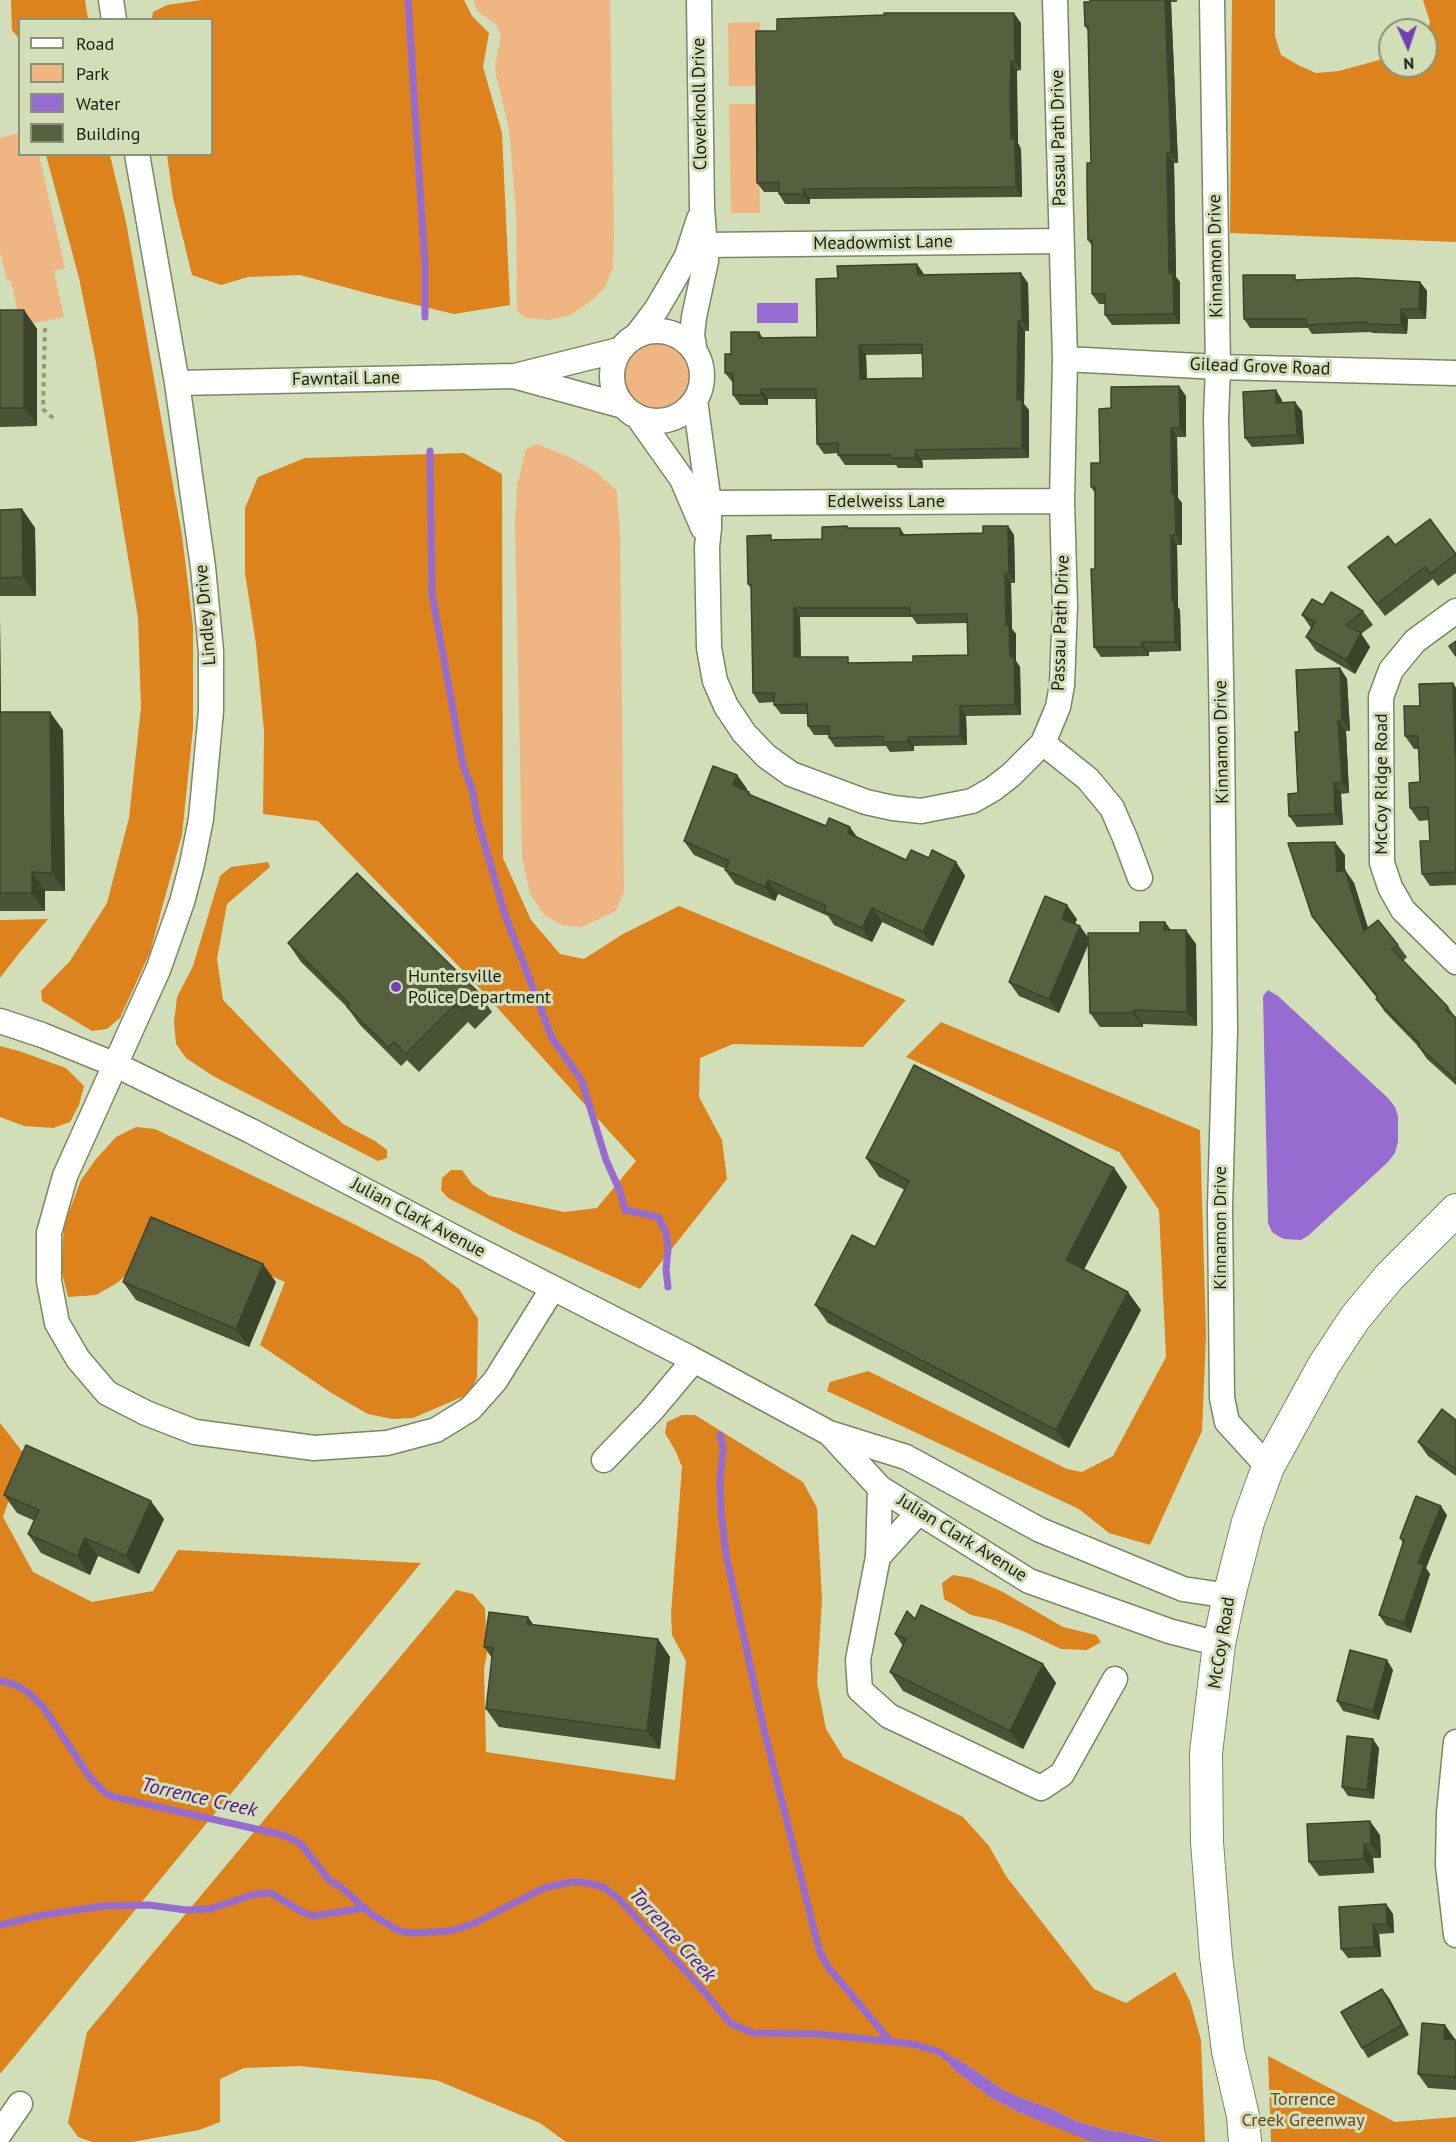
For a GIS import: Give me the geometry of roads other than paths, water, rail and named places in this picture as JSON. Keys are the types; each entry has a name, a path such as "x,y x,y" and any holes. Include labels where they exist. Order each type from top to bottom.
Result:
{"main road":[{"name":"McCoy Road","path":"1245,2142 1243,2116 1228,2051 1219,1980 1207,1842 1206,1753 1219,1644 1229,1596 1248,1522 1268,1467 1324,1365 1355,1318 1389,1277 1456,1210"}],"street":[{"path":"111,0 114,18"},
{"name":"Cloverknoll Drive","path":"695,352 692,335 694,317 706,261 702,208 699,0"},
{"name":"Passau Path Drive","path":"695,400 709,503 710,528 707,547 709,648 715,681 726,706 744,733 766,756 791,774 866,802 893,808 921,811 972,801 1011,775 1043,743 1058,707 1062,685 1065,606 1062,501 1065,359 1055,0"},
{"name":"Kinnamon Drive","path":"1212,0 1225,1019 1220,1207 1222,1398 1227,1422 1268,1467"},
{"name":"Lindley Drive","path":"137,156 177,383 203,567 211,651 211,711 207,770 200,826 182,902 158,969 65,1176 49,1233 49,1281 57,1323 78,1359 107,1393 146,1413 195,1432 314,1448 387,1443 436,1430 470,1408 495,1381 553,1288"},
{"name":"Cloverknoll Drive","path":"628,343 656,310 687,256 702,208"},
{"name":"Meadowmist Lane","path":"705,245 1061,241"},
{"path":"658,331 672,333 685,341 695,352 701,366 702,381 695,400 678,416 663,421 648,421 630,411 615,393 611,379 613,364 628,343 658,331"},
{"name":"Fawntail Lane","path":"177,383 515,376 628,343"},
{"name":"Gilead Grove Road","path":"1065,359 1218,367 1456,372"},
{"name":"Fawntail Lane","path":"515,376 630,411"},
{"name":"Passau Path Drive","path":"630,411 682,478 702,525 707,547"},
{"name":"Edelweiss Lane","path":"709,503 1062,501"},
{"name":"McCoy Ridge Road","path":"1453,952 1403,910 1390,887 1382,862 1382,697 1390,670 1415,641 1456,611"},
{"path":"1043,743 1088,779 1112,808 1140,878"},
{"name":"Julian Clark Avenue","path":"0,1021 42,1035 116,1065 251,1131 694,1360 829,1433 906,1457 1040,1530 1183,1589 1229,1596"},
{"path":"604,1460 652,1410 694,1360"},
{"name":"Julian Clark Avenue","path":"829,1433 880,1488 1029,1581 1169,1631 1219,1644"},
{"path":"880,1488 878,1557 858,1660 860,1690 889,1716 1041,1788 1062,1774 1114,1680"},
{"path":"878,1557 919,1512"},
{"path":"1456,1742 1449,1813 1448,1865 1456,1935"},
{"path":"0,2133 20,2104"}],"water":[{"path":"757,303 798,303 798,323 757,323"},
{"path":"1268,990 1278,996 1388,1098 1398,1116 1398,1142 1395,1153 1388,1162 1301,1240 1284,1239 1278,1236 1272,1232 1268,1223 1263,996"},
{"path":"939,2052 958,2059 1004,2090 1076,2121 1164,2142 1094,2142 1087,2140 1020,2113 991,2098 954,2070"}],"waterway":[{"path":"408,0 425,266 425,317"},
{"path":"430,451 432,594 463,765 472,789 478,821 505,915 552,1038 582,1081 606,1160 620,1191 625,1210 658,1217 666,1232 668,1287"},
{"path":"720,1435 723,1447 720,1481 721,1512 726,1555 765,1734 819,1950 828,1967 891,2042"},
{"name":"Torrence Creek","path":"0,1681 14,1684 28,1692 44,1708 89,1776 105,1793 114,1797 283,1835 300,1843 329,1880 341,1887 371,1914 399,1931 413,1933 450,1931 475,1923 544,1888 570,1882 584,1882 603,1887 618,1898 730,2023 753,2033 819,2034 913,2044 939,2052 946,2057"},
{"path":"0,1925 43,1915 103,1906 149,1905 186,1910 210,1909 255,1894 271,1893 313,1916 365,1908"}],"place":[{"name":"Huntersville Police Department","path":"396,987"}],"park label":[{"name":"Torrence Creek Greenway","path":"1303,2110"}]}
